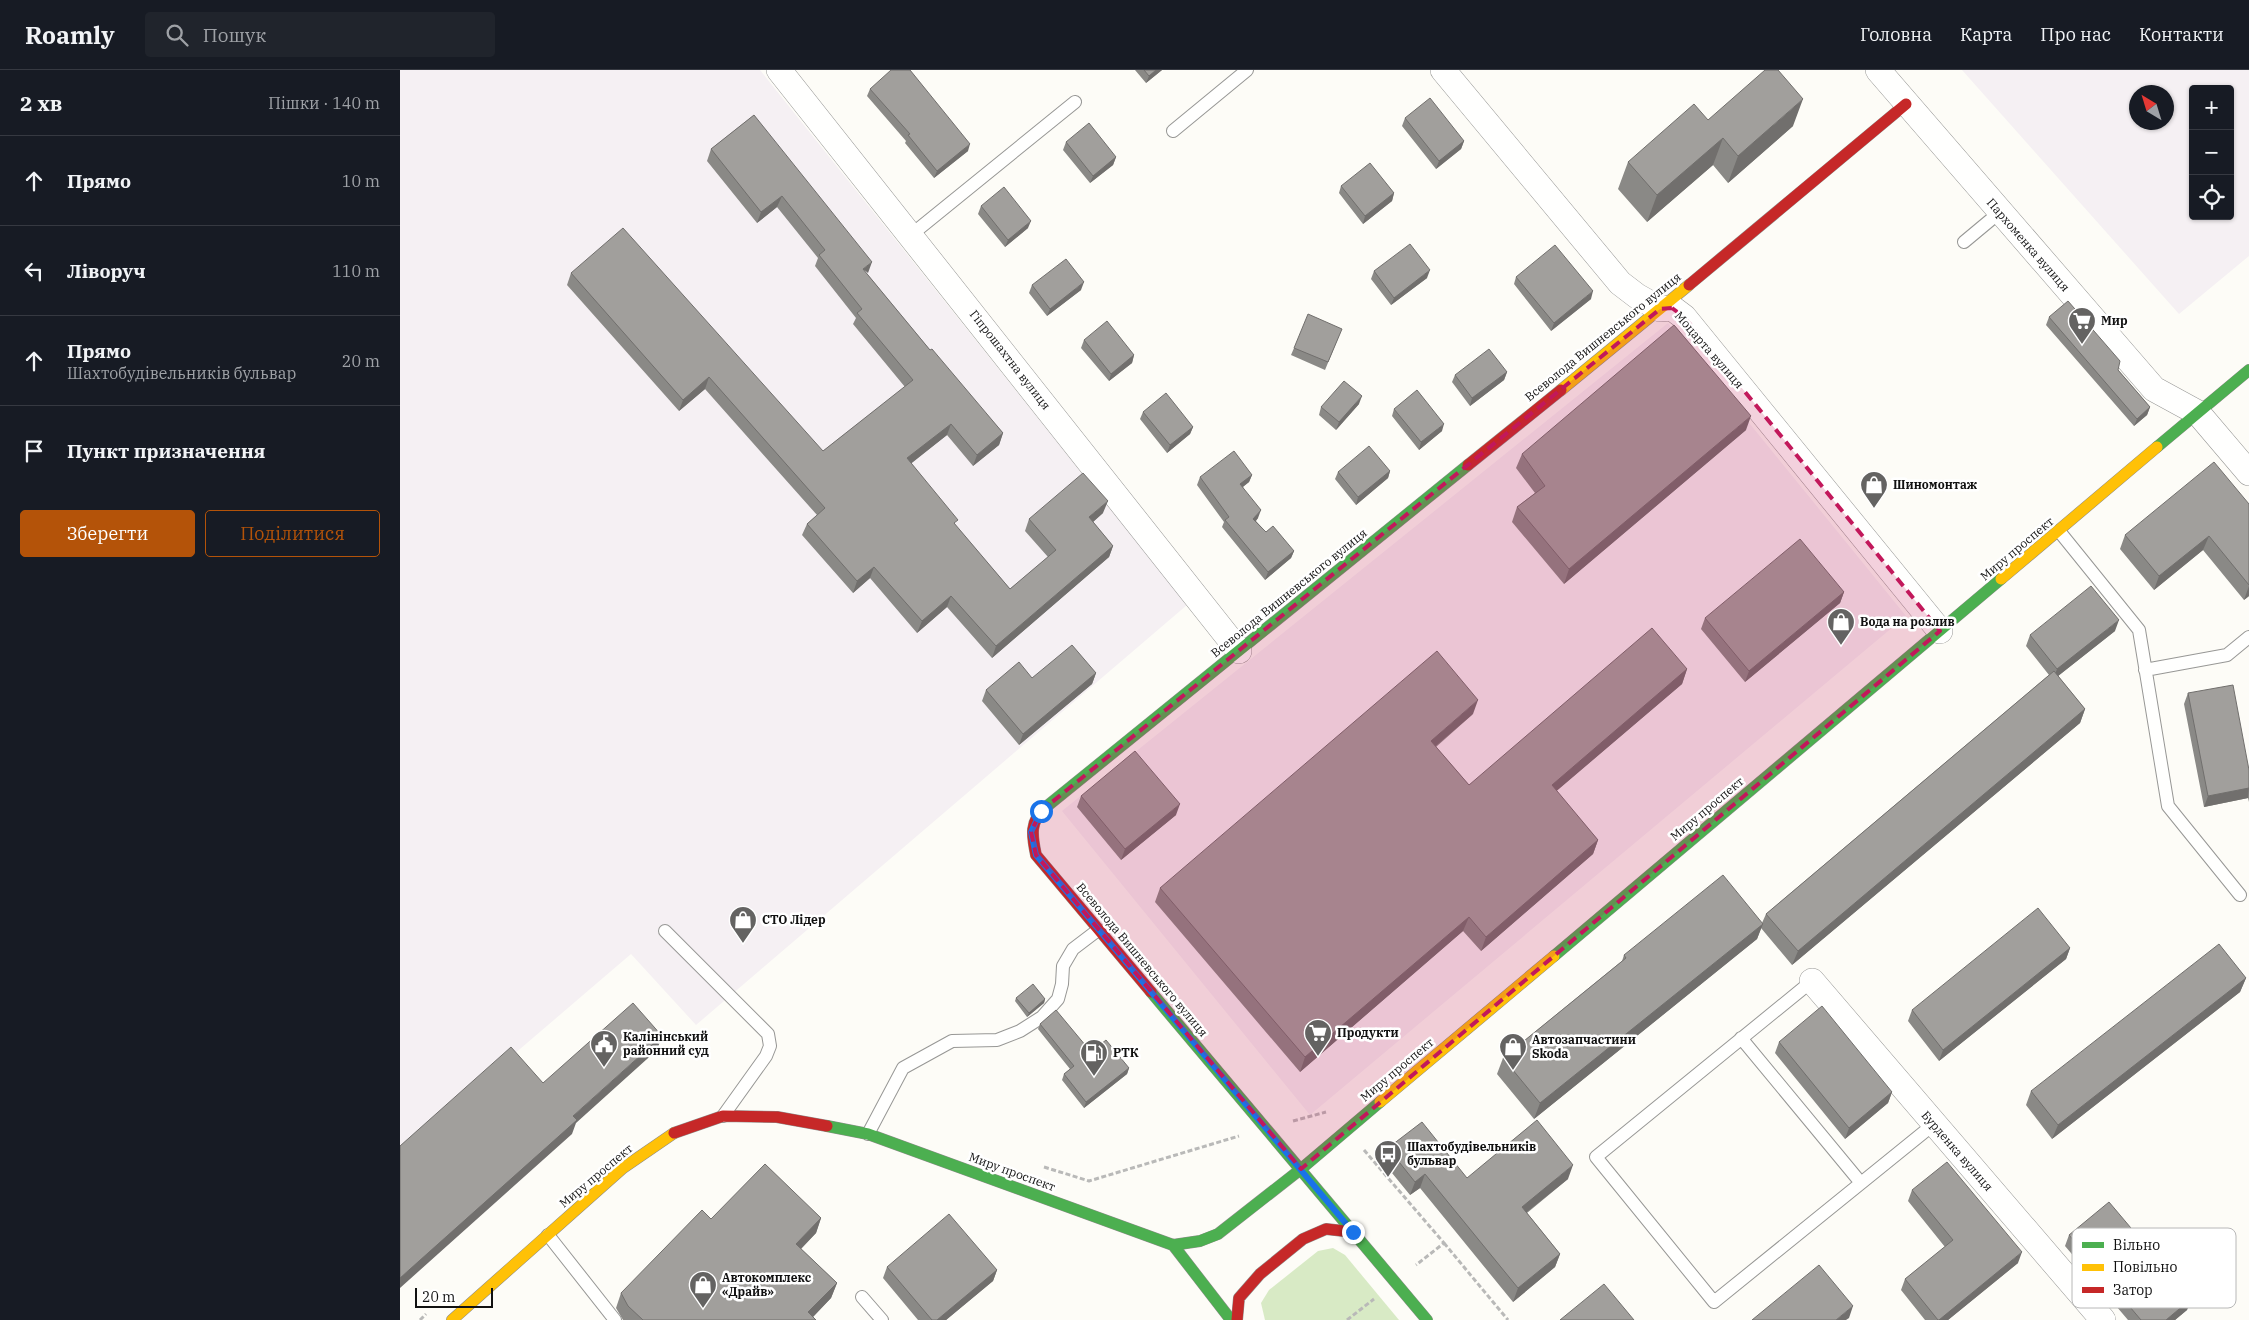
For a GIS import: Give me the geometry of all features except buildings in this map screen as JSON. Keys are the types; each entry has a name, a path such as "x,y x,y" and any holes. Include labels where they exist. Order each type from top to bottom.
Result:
{"main road":[{"name":"Всеволода Вишневського вулиця","path":"1300,1169 1036,855 1031,832 1041,811 1660,309 1906,104"},
{"name":"Миру проспект","path":"452,1320 623,1168 670,1134 723,1116 778,1117 868,1134 1173,1245 1200,1242 1218,1234 1300,1169 2249,370"},
{"path":"1300,1169 1427,1320"},
{"path":"1237,1320 1239,1298 1260,1274 1303,1240 1326,1229 1353,1232"},
{"path":"1173,1245 1231,1320"}],"street":[{"name":"Гіпрошахтна вулиця","path":"779,70 1239,651"},
{"name":"Моцарта вулиця","path":"1443,70 1620,283 1637,296 1660,309 1672,308 1684,317 1940,632"},
{"name":"Пархоменка вулиця","path":"1878,70 2154,389 2198,413 2249,473"},
{"name":"Бурденка вулиця","path":"1812,981 2072,1285"},
{"name":"Бурденка вулиця","path":"2092,1308 2102,1320"}],"lane":[{"path":"1173,131 1247,70"},
{"path":"911,235 1075,102"},
{"path":"1964,242 2000,212"},
{"path":"2059,531 2139,630 2168,806 2240,895"},
{"path":"2145,670 2227,655 2249,637"},
{"path":"868,1134 903,1068 952,1041 997,1040 1020,1031 1042,1017 1058,999 1062,984 1063,966 1073,949 1098,930"},
{"path":"665,931 768,1034 770,1046 766,1056 723,1116"},
{"path":"1812,981 1596,1156 1714,1302 1934,1124"},
{"path":"1742,1038 1861,1183"},
{"path":"548,1235 615,1320"},
{"path":"862,1297 882,1320"}],"path":[{"path":"1043,1167 1089,1181 1266,1128 1330,1111 1508,1320"},
{"path":"1347,1320 1444,1243"}],"highlighted area":[{"path":"1672,308 1684,317 1940,631 1301,1169 1036,855 1031,832 1041,811 1660,309"}],"shaded area":[{"path":"400,70 760,70 1187,605 696,1025 631,954 506,1061 572,1134 400,1288"},
{"path":"1962,70 2249,70 2249,256 2179,314"},
{"path":"1668,323 1906,616 1310,1115 1062,811"}],"green space":[{"path":"1333,1248 1345,1255 1399,1320 1265,1320 1261,1303 1269,1290 1318,1251"}],"traffic: fast":[{"path":"2157,447 2249,370"},
{"path":"1046,807 1468,465"},
{"path":"1554,956 2001,579"},
{"path":"1151,992 1427,1320"},
{"path":"827,1126 868,1134 1173,1245 1200,1241 1218,1234 1301,1169 1380,1102"},
{"path":"1173,1245 1231,1320"}],"traffic: slow":[{"path":"1561,390 1689,285"},
{"path":"2001,579 2157,447"},
{"path":"1380,1102 1554,956"},
{"path":"452,1320 623,1168 674,1133"}],"traffic: jam":[{"path":"1689,285 1906,104"},
{"path":"1468,465 1561,390"},
{"path":"1046,807 1034,823 1033,841 1036,855 1151,992"},
{"path":"674,1133 723,1116 777,1117 827,1126"},
{"path":"1237,1320 1239,1298 1260,1274 1303,1239 1326,1229 1353,1232"}],"place":[{"name":"Мир","path":"2082,345"},
{"name":"Шиномонтаж","path":"1874,509"},
{"name":"Вода на розлив","path":"1841,646"},
{"name":"СТО Лідер","path":"743,944"},
{"name":"Продукти","path":"1318,1057"},
{"name":"Калінінський районний суд","path":"604,1068"},
{"name":"Автозапчастини Skoda","path":"1513,1071"},
{"name":"РТК","path":"1094,1077"},
{"name":"Шахтобудівельників бульвар","path":"1388,1178"},
{"name":"Автокомплекс «Драйв»","path":"703,1309"}],"route":[{"path":"1041,811 1031,832 1036,855 1353,1232"}]}
